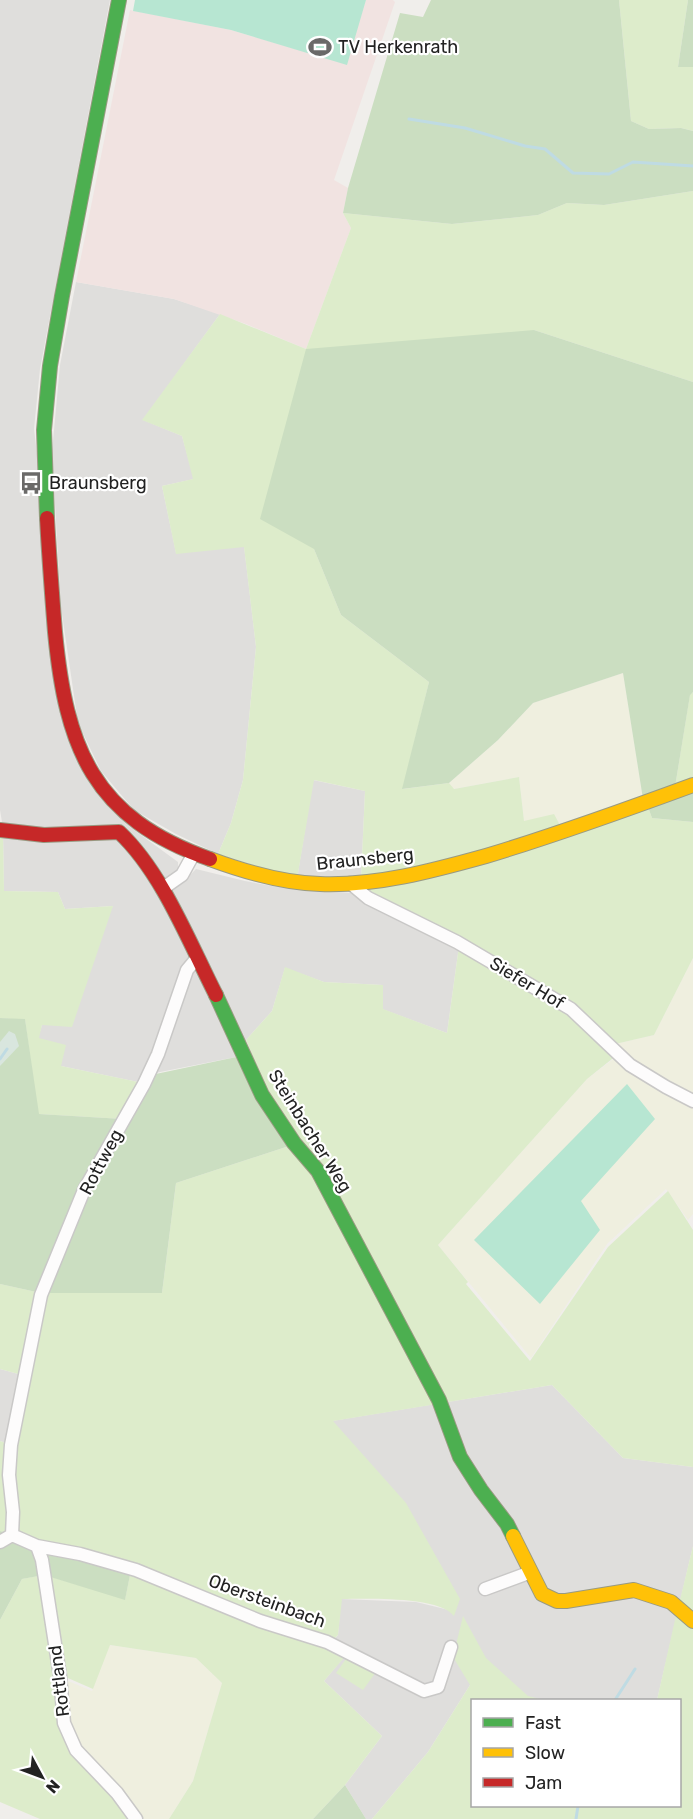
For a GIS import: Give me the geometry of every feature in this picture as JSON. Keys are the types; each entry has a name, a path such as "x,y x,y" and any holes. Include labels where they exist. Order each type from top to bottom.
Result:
{"main road":[{"name":"Braunsberg","path":"119,0 57,315 49,371 44,454 46,529 62,695 72,732 88,768 114,803 135,822 167,843 193,855 272,877 318,884 392,878 437,869 515,848 583,826 693,785"},
{"path":"0,830 44,835 119,832 135,847"},
{"name":"Steinbacher Weg","path":"135,847 162,889 232,1026 262,1095 294,1143 318,1171 439,1400 460,1457 507,1524 531,1572"},
{"path":"531,1572 542,1594 557,1601 634,1590 671,1602 693,1621"}],"street":[{"path":"135,822 135,847"},
{"path":"162,889 182,875 193,855"},
{"name":"Siefer Hof","path":"350,883 368,898 465,947 571,1009 630,1065 693,1101"},
{"name":"Rottweg","path":"12,1535 10,1455 41,1295 84,1190 149,1074 187,970 197,958"},
{"path":"0,1542 12,1535 37,1546"},
{"name":"Obersteinbach","path":"37,1546 80,1554 136,1570 260,1621 327,1642 424,1691 438,1687 451,1647"},
{"name":"Rottland","path":"37,1546 42,1560 60,1676 64,1723 76,1750 117,1793 136,1819"},
{"path":"485,1589 531,1572"}],"shaded area":[{"path":"0,0 110,0 40,369 34,429 72,751 130,827 178,862 178,873 163,884 121,830 3,828 0,810"},
{"path":"366,0 393,0 395,2 334,180 348,188 343,213 351,228 306,349 246,324 174,299 76,282 130,10 231,30 346,64"},
{"path":"76,282 174,299 220,314 143,420 182,436 194,479 162,486 176,553 244,546 256,647 243,780 231,823 218,854 134,810 101,771 78,723 61,607 52,452 60,365"},
{"path":"313,780 365,791 361,879 297,879"},
{"path":"3,832 118,836 161,894 185,880 196,869 277,887 351,893 367,900 459,946 447,1033 382,1009 383,985 324,982 285,968 272,1011 246,1040 241,1056 150,1074 143,1083 61,1066 38,1038 42,1025 113,906 65,909 58,892 4,891"},
{"path":"9,1031 15,1034 19,1046 0,1066 0,1042"},
{"path":"0,1369 22,1375 9,1444 0,1441"},
{"path":"552,1385 623,1458 693,1467 693,1546 657,1699 539,1699 470,1685 428,1752 372,1819 366,1819 345,1785 382,1736 324,1681 349,1651 333,1640 338,1635 341,1599 416,1602 449,1610 367,1462 332,1421"}],"green space":[{"name":"TV Herkenrath","path":"135,0 366,0 347,65 231,30 133,11"},
{"path":"431,0 619,0 631,121 649,129 681,128 693,131 693,191 604,205 567,203 538,215 452,224 343,213 348,188 400,13 423,17"},
{"path":"619,0 688,0 678,67 693,67 693,131 681,128 649,129 631,121"},
{"path":"688,0 693,0 693,67 678,67"},
{"path":"693,191 693,382 534,330 314,549 341,615 429,682 403,789 449,783 454,789 519,777 524,821 554,814 562,829 514,843 361,879 365,791 314,780 297,879 218,854 231,823 243,780 256,647 244,547 176,554 162,486 193,479 182,436 142,420 220,314 306,349 351,228 343,213 452,224 538,215 567,203 604,205"},
{"path":"534,330 693,382 693,692 690,695 675,787 643,799 623,673 533,703 498,740 449,783 402,789 429,682 341,615 314,549 260,519 306,349"},
{"path":"623,673 643,799 562,829 524,821 519,777 453,789 449,783 498,740 533,703"},
{"path":"693,692 693,780 675,787 690,694"},
{"path":"693,792 693,822 652,818 648,807"},
{"path":"648,807 652,818 693,822 693,958 654,1035 611,1045 572,1007 365,891 364,887"},
{"path":"0,832 3,832 4,891 58,892 65,909 113,906 72,1027 42,1025 39,1038 66,1045 61,1066 143,1083 123,1119 38,1114 25,1020 0,1018"},
{"path":"459,946 570,1010 617,1055 587,1079 438,1245 468,1282 466,1284 530,1361 608,1247 668,1191 693,1230 693,1467 623,1458 552,1385 442,1403 278,1117 246,1040 272,1011 285,967 324,982 383,985 383,1009 447,1033"},
{"path":"693,958 693,1214 688,1220 666,1189 607,1244 531,1358 438,1245 587,1079 620,1054 611,1045 654,1035"},
{"path":"0,1018 25,1019 39,1114 123,1119 151,1075 241,1056 292,1145 176,1183 162,1293 41,1293 0,1284"},
{"path":"627,1084 655,1119 581,1201 600,1230 540,1304 474,1240"},
{"path":"292,1145 316,1172 437,1404 333,1421 406,1503 460,1599 454,1616 446,1610 418,1602 342,1599 338,1635 333,1640 305,1634 137,1568 14,1534 10,1475 44,1293 162,1293 176,1183"},
{"path":"0,1284 41,1293 22,1375 0,1369"},
{"path":"0,1441 9,1444 10,1535 0,1531"},
{"path":"0,1531 131,1570 125,1600 44,1575 22,1579 0,1620"},
{"path":"693,1546 693,1618 679,1604"},
{"path":"131,1570 348,1653 324,1681 382,1736 345,1785 313,1819 169,1819 193,1781 222,1683 196,1658 110,1645 93,1689 61,1675 45,1575 125,1599"},
{"path":"43,1575 63,1723 133,1819 40,1819 0,1802 0,1620 22,1579"},
{"path":"677,1611 693,1626 693,1819 372,1819 428,1752 470,1685 453,1657 463,1616 486,1658 528,1696 540,1699 471,1699 471,1807 681,1807 681,1699 657,1699"},
{"path":"109,1645 196,1658 222,1683 193,1781 169,1819 137,1819 76,1749 65,1723 61,1678 92,1691"},
{"path":"348,1656 376,1672 363,1690 336,1673"},
{"path":"345,1785 366,1819 313,1819"}],"waterway":[{"path":"409,119 465,128 525,146 545,149 573,173 609,174 633,162 693,166"},
{"path":"0,1059 7,1049"},
{"path":"616,1699 635,1669"},
{"path":"576,1819 578,1807"}],"traffic: fast":[{"path":"47,518 44,430 50,366 119,0"},
{"path":"216,995 262,1095 294,1143 318,1171 439,1400 460,1457 513,1536"}],"traffic: slow":[{"path":"210,859 292,882 341,884 383,880 486,856 693,785"},
{"path":"513,1536 542,1594 557,1601 566,1601 634,1590 671,1602 693,1621"}],"traffic: jam":[{"path":"47,518 60,673 67,711 78,744 93,774 112,800 138,823 170,842 210,859"},
{"path":"0,830 44,835 119,832 134,848 161,887 216,995"}],"place":[{"name":"TV Herkenrath","path":"320,47"},
{"name":"Braunsberg","path":"31,483"}]}
